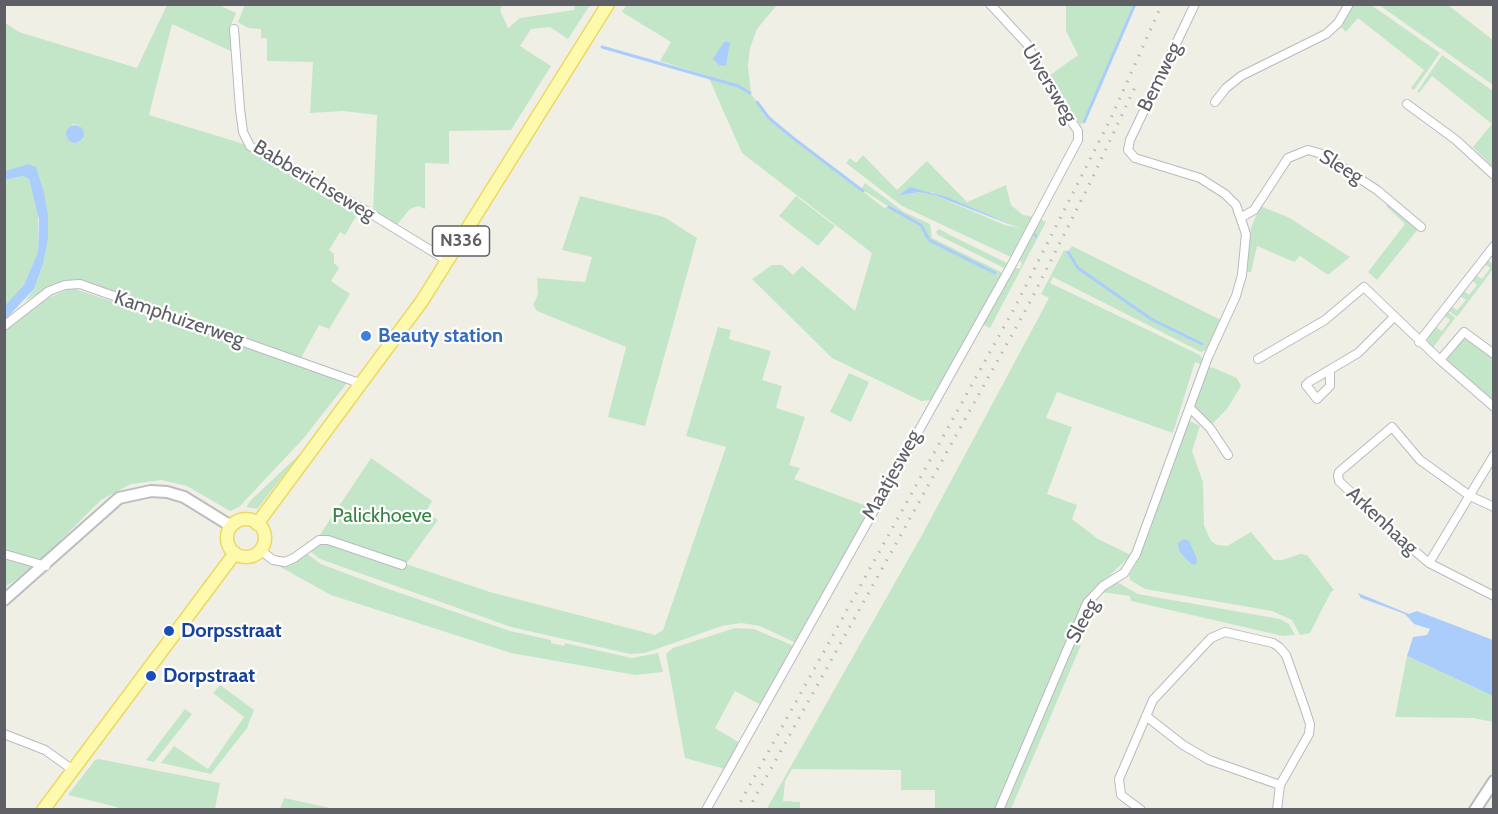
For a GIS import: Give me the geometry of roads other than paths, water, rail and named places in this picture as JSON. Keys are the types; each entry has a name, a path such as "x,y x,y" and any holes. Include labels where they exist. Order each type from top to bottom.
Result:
{"main road":[{"name":"N336","path":"257,524 362,384 448,261 608,4"},
{"path":"4,600 46,566 108,506 119,498 133,493 151,490 184,497 231,526"},
{"path":"244,520 257,524 264,536 260,550 248,557 235,553 227,540 231,526 244,520"},
{"path":"43,810 235,553"},
{"path":"1475,810 1494,781"}],"street":[{"name":"Uiversweg","path":"990,4 1027,44 1049,88 1078,131 1078,140"},
{"name":"Bemweg","path":"1195,4 1130,140 1128,150 1135,158 1200,178 1214,185 1236,205 1242,217"},
{"path":"1215,102 1226,88 1241,76 1326,34 1338,24 1349,4"},
{"name":"Babberichseweg","path":"234,28 240,110 243,132 250,146 360,207 448,261"},
{"path":"1407,104 1456,140 1494,175"},
{"name":"Maatjesweg","path":"706,810 1010,268 1078,140"},
{"name":"Sleeg","path":"999,810 1088,603 1103,586 1124,573 1136,554 1208,357 1236,296 1242,274 1246,234 1242,217 1254,210 1288,158 1295,153 1308,150 1322,154 1370,185 1421,226"},
{"path":"1419,342 1494,246"},
{"name":"Kamphuizerweg","path":"4,327 49,291 64,285 80,284 362,384"},
{"path":"1258,359 1324,320 1364,287 1419,342 1494,407"},
{"path":"1330,370 1365,347 1394,317"},
{"path":"1440,360 1464,332 1494,354"},
{"path":"1190,408 1210,428 1228,455"},
{"name":"Arkenhaag","path":"1429,563 1339,481 1339,472 1392,427 1420,460 1470,496"},
{"path":"1494,455 1429,563 1494,596"},
{"path":"1470,496 1494,507"},
{"path":"260,550 273,560 285,562 319,540 328,540 402,565"},
{"path":"4,554 46,566"},
{"path":"1141,810 1121,795 1118,787 1119,779 1153,700 1216,634 1234,632 1273,643 1286,655 1310,724 1309,734 1280,786 1277,810"},
{"path":"1146,716 1183,745 1209,760 1280,786"},
{"path":"4,734 45,750 73,770"}],"water":[{"path":"724,42 730,42 726,66 719,65 713,59"},
{"path":"71,125 79,125 84,130 82,141 71,143 66,138 66,130"},
{"path":"28,164 36,167 44,193 48,215 48,240 34,289 5,320 5,305 24,285 38,252 39,219 29,179 23,176 5,180 5,171"},
{"path":"910,187 947,197 1024,230 934,195 918,192 898,196"},
{"path":"1184,539 1189,541 1197,559 1196,565 1191,564 1179,551 1178,543"},
{"path":"1358,593 1409,614 1417,611 1493,640 1493,696 1407,656 1413,637 1427,635 1430,629 1414,624 1405,614 1361,598"}],"waterway":[{"path":"1084,122 1135,4"},
{"path":"602,47 738,86 750,93"},
{"path":"757,102 769,118 863,191"},
{"path":"889,207 921,225 929,240 995,273"},
{"path":"1068,252 1078,268 1151,319 1202,344"}],"railway":[{"path":"736,810 1015,307 1111,118 1162,4"},
{"path":"748,810 1029,304 1136,85"}],"place":[{"name":"Beauty station","path":"366,336"},
{"name":"Dorpsstraat","path":"169,631"},
{"name":"Dorpstraat","path":"151,676"}],"park label":[{"name":"Palickhoeve","path":"382,516"}]}
